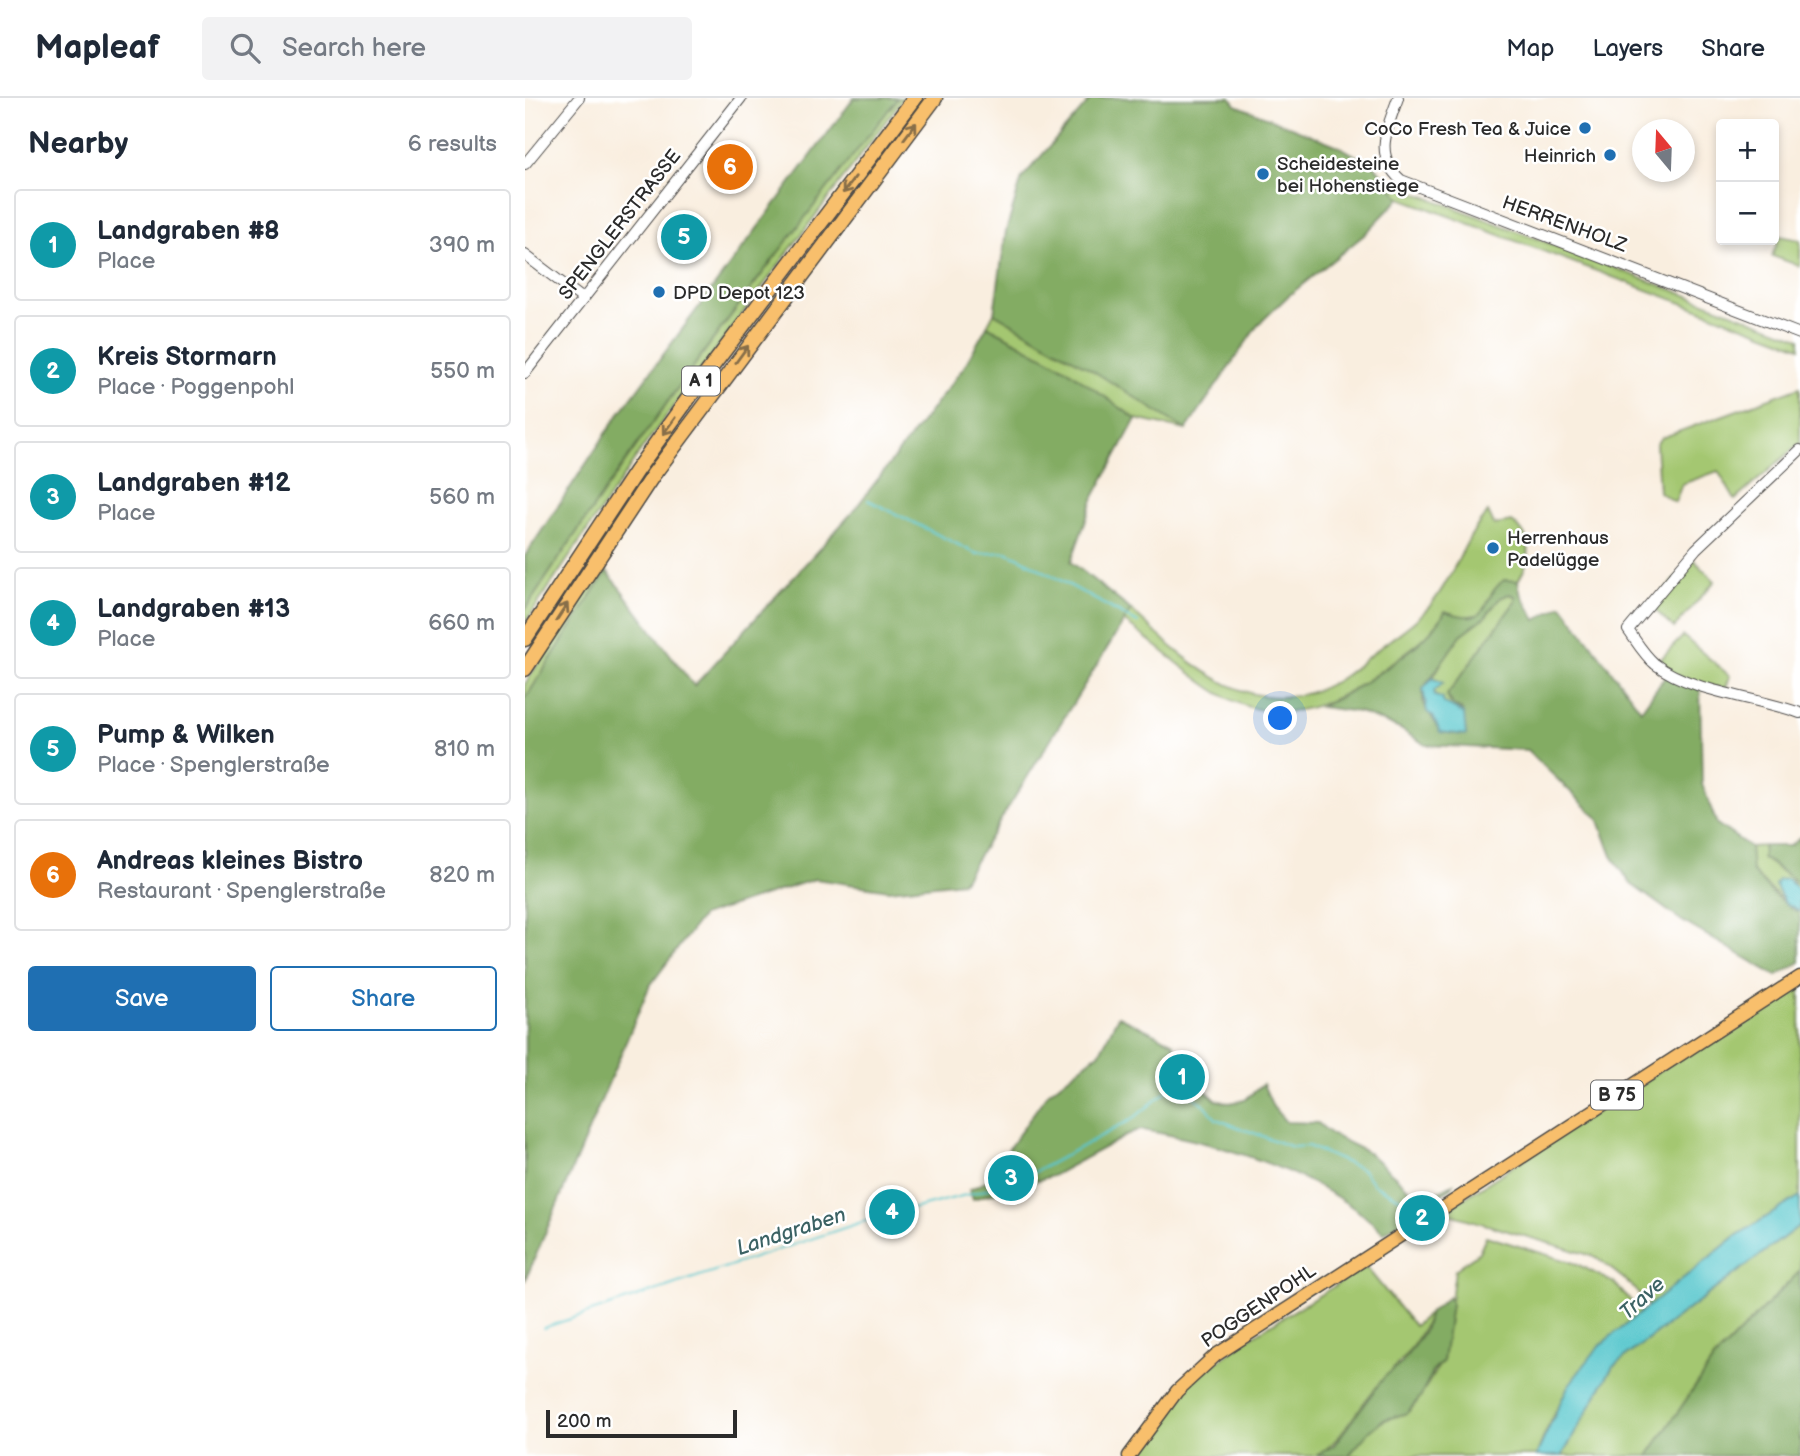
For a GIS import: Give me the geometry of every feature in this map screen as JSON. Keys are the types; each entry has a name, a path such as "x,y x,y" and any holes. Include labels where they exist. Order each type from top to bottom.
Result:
{"highway":[{"name":"A 1","path":"525,639 691,395 915,98"},
{"name":"A 1","path":"525,669 653,475 935,98"}],"main road":[{"name":"POGGENPOHL","path":"1129,1456 1160,1411 1194,1372 1434,1212 1800,977"}],"street":[{"path":"525,164 579,98"},
{"name":"SPENGLERSTRASSE","path":"525,373 741,98"},
{"name":"HERRENHOLZ","path":"1398,98 1383,147 1387,165 1401,180 1800,334"},
{"path":"525,255 583,299"},
{"path":"1800,450 1696,549 1628,630 1653,662 1668,673 1800,713"}],"green space":[{"path":"854,98 898,98 705,350 613,479 525,610 525,556 617,417"},
{"path":"898,98 903,98 644,446 525,623 525,610 659,414 753,286"},
{"path":"1092,98 1231,98 1236,105 1336,145 1375,166 1400,198 1364,235 1287,297 1258,325 1186,430 1089,368 994,313 1006,231 1022,178"},
{"path":"1387,182 1800,338 1800,347 1400,198"},
{"path":"1780,236 1800,240 1800,266 1772,256 1776,245 1779,245"},
{"path":"994,313 1089,368 1186,430 1136,419 1065,368 987,326"},
{"path":"987,326 1065,368 1136,419 1094,497 1071,562 1131,610 962,882 889,890 815,879 702,916 649,987 525,1281 525,699 607,571 694,686 851,514 964,367"},
{"path":"1800,387 1800,443 1735,500 1718,471 1682,484 1675,502 1659,492 1656,444 1661,438"},
{"path":"1488,512 1494,525 1512,522 1524,535 1529,550 1526,565 1518,581 1509,581 1498,587 1480,614 1449,619 1358,686 1332,700 1305,709 1277,712 1248,707 1217,692 1123,621 1131,610 1176,650 1225,683 1251,693 1279,697 1308,693 1338,680 1427,610"},
{"path":"1693,559 1715,581 1674,628 1651,606"},
{"path":"601,567 607,571 525,699 525,684"},
{"path":"1504,580 1518,581 1520,592 1536,620 1562,605 1641,710 1667,674 1700,685 1702,784 1717,824 1750,847 1752,871 1775,896 1800,911 1800,962 1777,976 1682,921 1631,884 1612,856 1598,818 1527,750 1426,745 1400,729 1359,712 1320,707 1352,690 1408,652 1437,624 1445,611 1461,616 1479,614 1496,587","holes":["1509,594 1515,596 1515,602 1447,695 1454,706 1462,710 1466,735 1441,732 1423,703 1423,689 1461,635 1485,617 1500,598"]},
{"path":"1509,594 1515,596 1515,602 1447,695 1449,701 1464,714 1438,699 1433,691 1438,686 1433,678 1448,651 1461,635 1485,617 1500,598"},
{"path":"1683,636 1730,676 1726,688 1700,685 1654,666"},
{"path":"1800,838 1800,884 1762,857 1764,846 1789,846"},
{"path":"1764,846 1762,858 1800,884 1800,897 1793,882 1787,879 1775,885 1785,903 1751,871 1750,847"},
{"path":"1800,979 1800,1196 1736,1236 1649,1306 1629,1283 1596,1257 1443,1212"},
{"path":"1118,1016 1172,1042 1192,1078 1216,1100 1229,1103 1245,1100 1263,1084 1273,1107 1286,1122 1318,1123 1332,1135 1369,1153 1416,1195 1426,1198 1453,1184 1452,1187 1384,1233 1360,1212 1302,1178 1206,1143 1142,1130 1135,1131 1052,1176 973,1199 969,1190 1000,1174 1009,1148 1048,1093 1100,1052"},
{"path":"1800,1225 1800,1271 1714,1359 1648,1456 1562,1456 1613,1366"},
{"path":"1486,1236 1577,1264 1614,1283 1641,1312 1605,1343 1577,1376 1555,1412 1536,1456 1348,1456 1378,1424 1406,1413 1419,1400 1443,1361 1455,1270 1479,1252"},
{"path":"1366,1267 1414,1326 1429,1313 1410,1349 1366,1400 1338,1438 1324,1450 1316,1456 1135,1456 1186,1385 1249,1338"},
{"path":"1800,1271 1800,1456 1648,1456 1714,1359"},
{"path":"1449,1296 1451,1304 1443,1361 1432,1372 1421,1396 1407,1413 1383,1420 1348,1456 1316,1456 1334,1445 1385,1376 1401,1364 1424,1331 1429,1313"}],"water":[{"path":"1433,678 1443,683 1434,691 1435,696 1464,714 1466,735 1440,732 1433,716 1427,712 1423,689"},
{"path":"1787,879 1799,890 1800,911 1785,903 1775,885 1778,880"},
{"path":"1800,1196 1800,1225 1613,1366 1562,1456 1536,1456 1568,1386 1600,1345 1736,1236"}],"waterway":[{"path":"868,500 977,554 1006,552 1022,559 1138,623"},
{"name":"Landgraben","path":"543,1328 862,1222 985,1190 1033,1173 1134,1118 1168,1090 1182,1088 1207,1107 1216,1119 1292,1147 1308,1146 1363,1170 1373,1184 1411,1204"}],"place":[{"name":"CoCo Fresh Tea & Juice","path":"1585,128"},
{"name":"Heinrich","path":"1610,155"},
{"name":"Andreas kleines Bistro","path":"730,167"},
{"name":"Scheidesteine bei Hohenstiege","path":"1263,174"},
{"name":"Pump & Wilken","path":"684,237"},
{"name":"DPD Depot 123","path":"659,292"},
{"name":"Herrenhaus Padelügge","path":"1493,548"},
{"name":"Landgraben #8","path":"1182,1077"},
{"name":"Landgraben #12","path":"1011,1178"},
{"name":"Landgraben #13","path":"892,1212"},
{"name":"Kreis Stormarn","path":"1422,1218"}],"water label":[{"name":"Trave","path":"1642,1298"}]}
